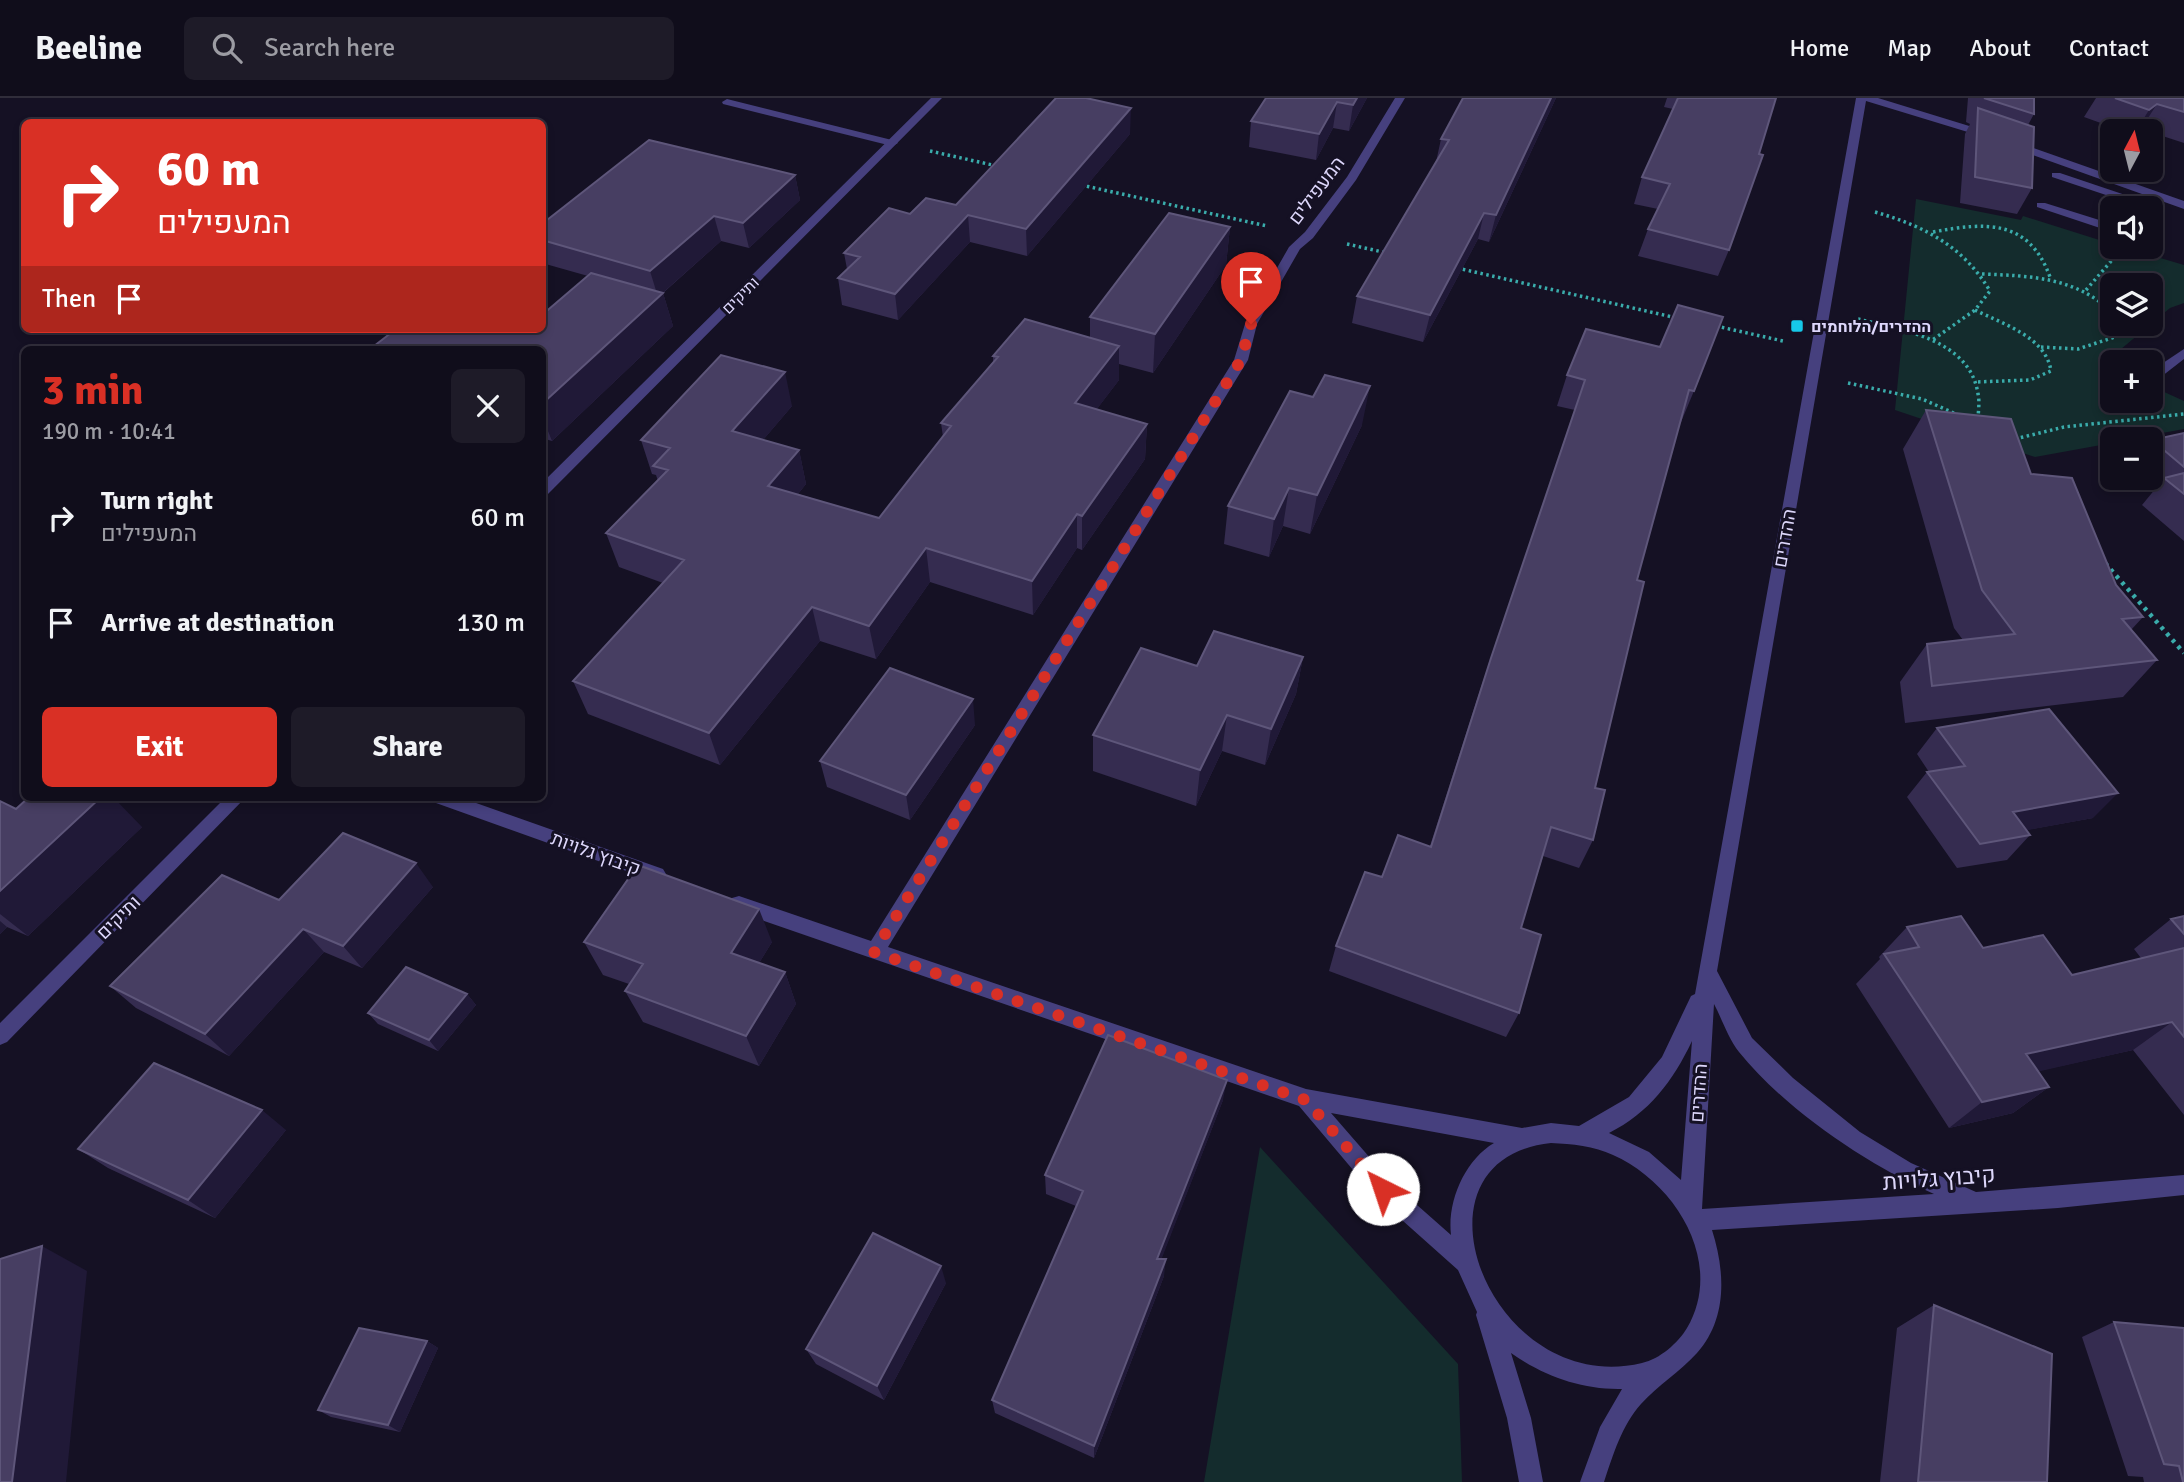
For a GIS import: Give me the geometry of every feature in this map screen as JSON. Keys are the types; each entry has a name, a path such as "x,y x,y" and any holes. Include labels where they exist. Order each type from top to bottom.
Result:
{"street":[{"name":"ותיקים","path":"546,488 937,98"},
{"name":"המעפילים","path":"874,952 1241,360 1251,324 1296,247 1309,235 1352,178 1400,98"},
{"name":"ההדרים","path":"1694,1214 1706,974 1860,98"},
{"path":"1867,98 1975,131 2184,205"},
{"path":"727,102 892,143"},
{"path":"2056,175 2114,196"},
{"path":"2126,184 2138,196"},
{"path":"2041,205 2100,224"},
{"path":"2163,369 2184,353"},
{"name":"ותיקים","path":"0,1036 233,801"},
{"name":"קיבוץ גלויות","path":"450,801 678,882"},
{"path":"717,896 1306,1100 1521,1138 1551,1133 1584,1134 1615,1144 1644,1160 1670,1182 1694,1214 1710,1255 1713,1289 1706,1321 1689,1349 1662,1368 1631,1397 1608,1436 1592,1482"},
{"path":"1706,974 1745,1044 1786,1086 1853,1139 1903,1170 1976,1202"},
{"name":"ההדרים","path":"1584,1134 1625,1113 1654,1084 1686,1035 1706,974"},
{"path":"1306,1100 1383,1189 1464,1261"},
{"path":"1521,1138 1491,1156 1469,1185 1460,1220 1464,1261 1482,1302 1512,1390 1528,1455 1531,1482"},
{"name":"קיבוץ גלויות","path":"1694,1214 1976,1202 2184,1185"},
{"path":"1482,1302 1510,1336 1546,1361 1586,1376 1626,1379 1662,1368"}],"path":[{"path":"892,143 1000,167"},
{"path":"1080,185 1389,253"},
{"path":"1842,203 1911,221 1949,242 1982,274 1990,291 1975,310 1931,341"},
{"path":"1931,232 1962,225 2010,233 2031,242 2042,256 2050,278"},
{"path":"2086,290 2113,259"},
{"path":"1456,268 1684,319"},
{"path":"1982,274 2062,279 2099,296"},
{"path":"1813,376 1902,393 1946,407 1977,425 1981,400 1970,369 1956,352 1931,341 1824,309"},
{"path":"1975,310 2030,338 2049,356 2051,371 2030,380 1975,382"},
{"path":"1710,325 1817,349"},
{"path":"2040,347 2078,349 2115,336"},
{"path":"2013,439 2064,426 2184,414"},
{"path":"2101,558 2184,653"}],"green space":[{"path":"1916,199 2021,220 2023,216 2100,240 2100,259 2163,259 2184,265 2184,303 2163,314 2163,273 2100,273 2100,336 2137,336 2120,350 2100,350 2100,413 2163,413 2163,391 2184,401 2184,429 2163,433 2163,427 2100,427 2100,445 2035,457 1895,410"},
{"path":"1260,1147 1458,1364 1462,1482 1204,1482"}],"building":[{"path":"1056,98 1086,98 1131,108 1026,229 968,215 895,294 838,278 860,257 844,253 889,208 910,214 926,198 956,205"},
{"path":"1266,98 1357,98 1353,105 1337,102 1319,134 1251,121"},
{"path":"1463,98 1551,98 1496,215 1484,213 1430,315 1357,296 1449,140 1441,139"},
{"path":"1678,98 1776,98 1759,154 1763,155 1729,250 1648,229 1670,184 1642,177"},
{"path":"1984,98 2034,98 2034,114"},
{"path":"2115,98 2184,98 2184,112 2157,104 2149,110"},
{"path":"1978,108 2034,127 2032,188 1975,177"},
{"path":"649,140 795,175 743,223 714,216 650,271 546,241 546,221"},
{"path":"1169,213 1230,227 1155,334 1090,317"},
{"path":"591,273 663,293 546,400 546,346 374,346 391,333 546,333 546,312"},
{"path":"1678,305 1723,317 1694,391 1689,390 1637,580 1644,582 1595,788 1605,790 1593,840 1551,827 1521,928 1541,935 1519,1013 1336,946 1365,872 1382,877 1398,835 1431,847 1491,658 1585,380 1567,375 1586,329 1660,347"},
{"path":"1025,319 1119,346 1075,403 1147,424 1082,516 1077,514 1032,581 926,548 869,626 812,607 709,733 573,681 684,560 606,533 668,470 653,466 670,448 641,440 721,355 785,372 732,431 799,450 768,486 879,518 951,426 941,423 998,357 993,356"},
{"path":"1325,375 1370,386 1317,495 1289,488 1274,519 1228,506 1290,391 1313,397"},
{"path":"1926,410 2011,419 2031,474 2072,478 2116,585 2143,617 2122,619 2157,660 1932,686 1927,644 2015,634 1982,590"},
{"path":"2184,433 2184,467 2163,449 2163,438"},
{"path":"2184,473 2184,494 2164,478"},
{"path":"1214,631 1303,657 1271,729 1227,715 1200,770 1093,735 1141,648 1197,666"},
{"path":"890,668 973,699 906,795 820,761"},
{"path":"2049,709 2118,793 2013,812 2030,835 1980,844 1927,772 1965,766 1937,728"},
{"path":"0,801 16,809 25,801 97,801 0,891"},
{"path":"343,833 416,863 343,946 303,929 205,1034 110,986 222,875 279,900"},
{"path":"638,865 759,909 731,953 785,972 746,1036 625,991 643,964 584,942"},
{"path":"1961,916 1983,948 2043,935 2072,975 2184,948 2184,1037 2172,1022 2026,1054 2049,1087 1982,1102 1884,954 1919,947 1907,927"},
{"path":"2184,916 2184,934 2171,919"},
{"path":"406,967 467,994 429,1040 368,1013"},
{"path":"1108,1035 1227,1080 1157,1259 1166,1259 1094,1446 992,1400 1083,1191 1045,1175"},
{"path":"154,1063 262,1110 188,1200 78,1149"},
{"path":"873,1233 941,1266 877,1386 806,1349"},
{"path":"42,1246 12,1482 0,1482 0,1259"},
{"path":"1934,1305 2052,1354 2047,1482 1918,1482"},
{"path":"2114,1322 2184,1328 2184,1482 2179,1466 2164,1464"},
{"path":"359,1328 427,1341 388,1425 318,1410"}],"place":[{"name":"ההדרים/הלוחמים","path":"1797,326"}],"route":[{"path":"1251,324 1241,360 874,952 1306,1100 1383,1189"}]}
